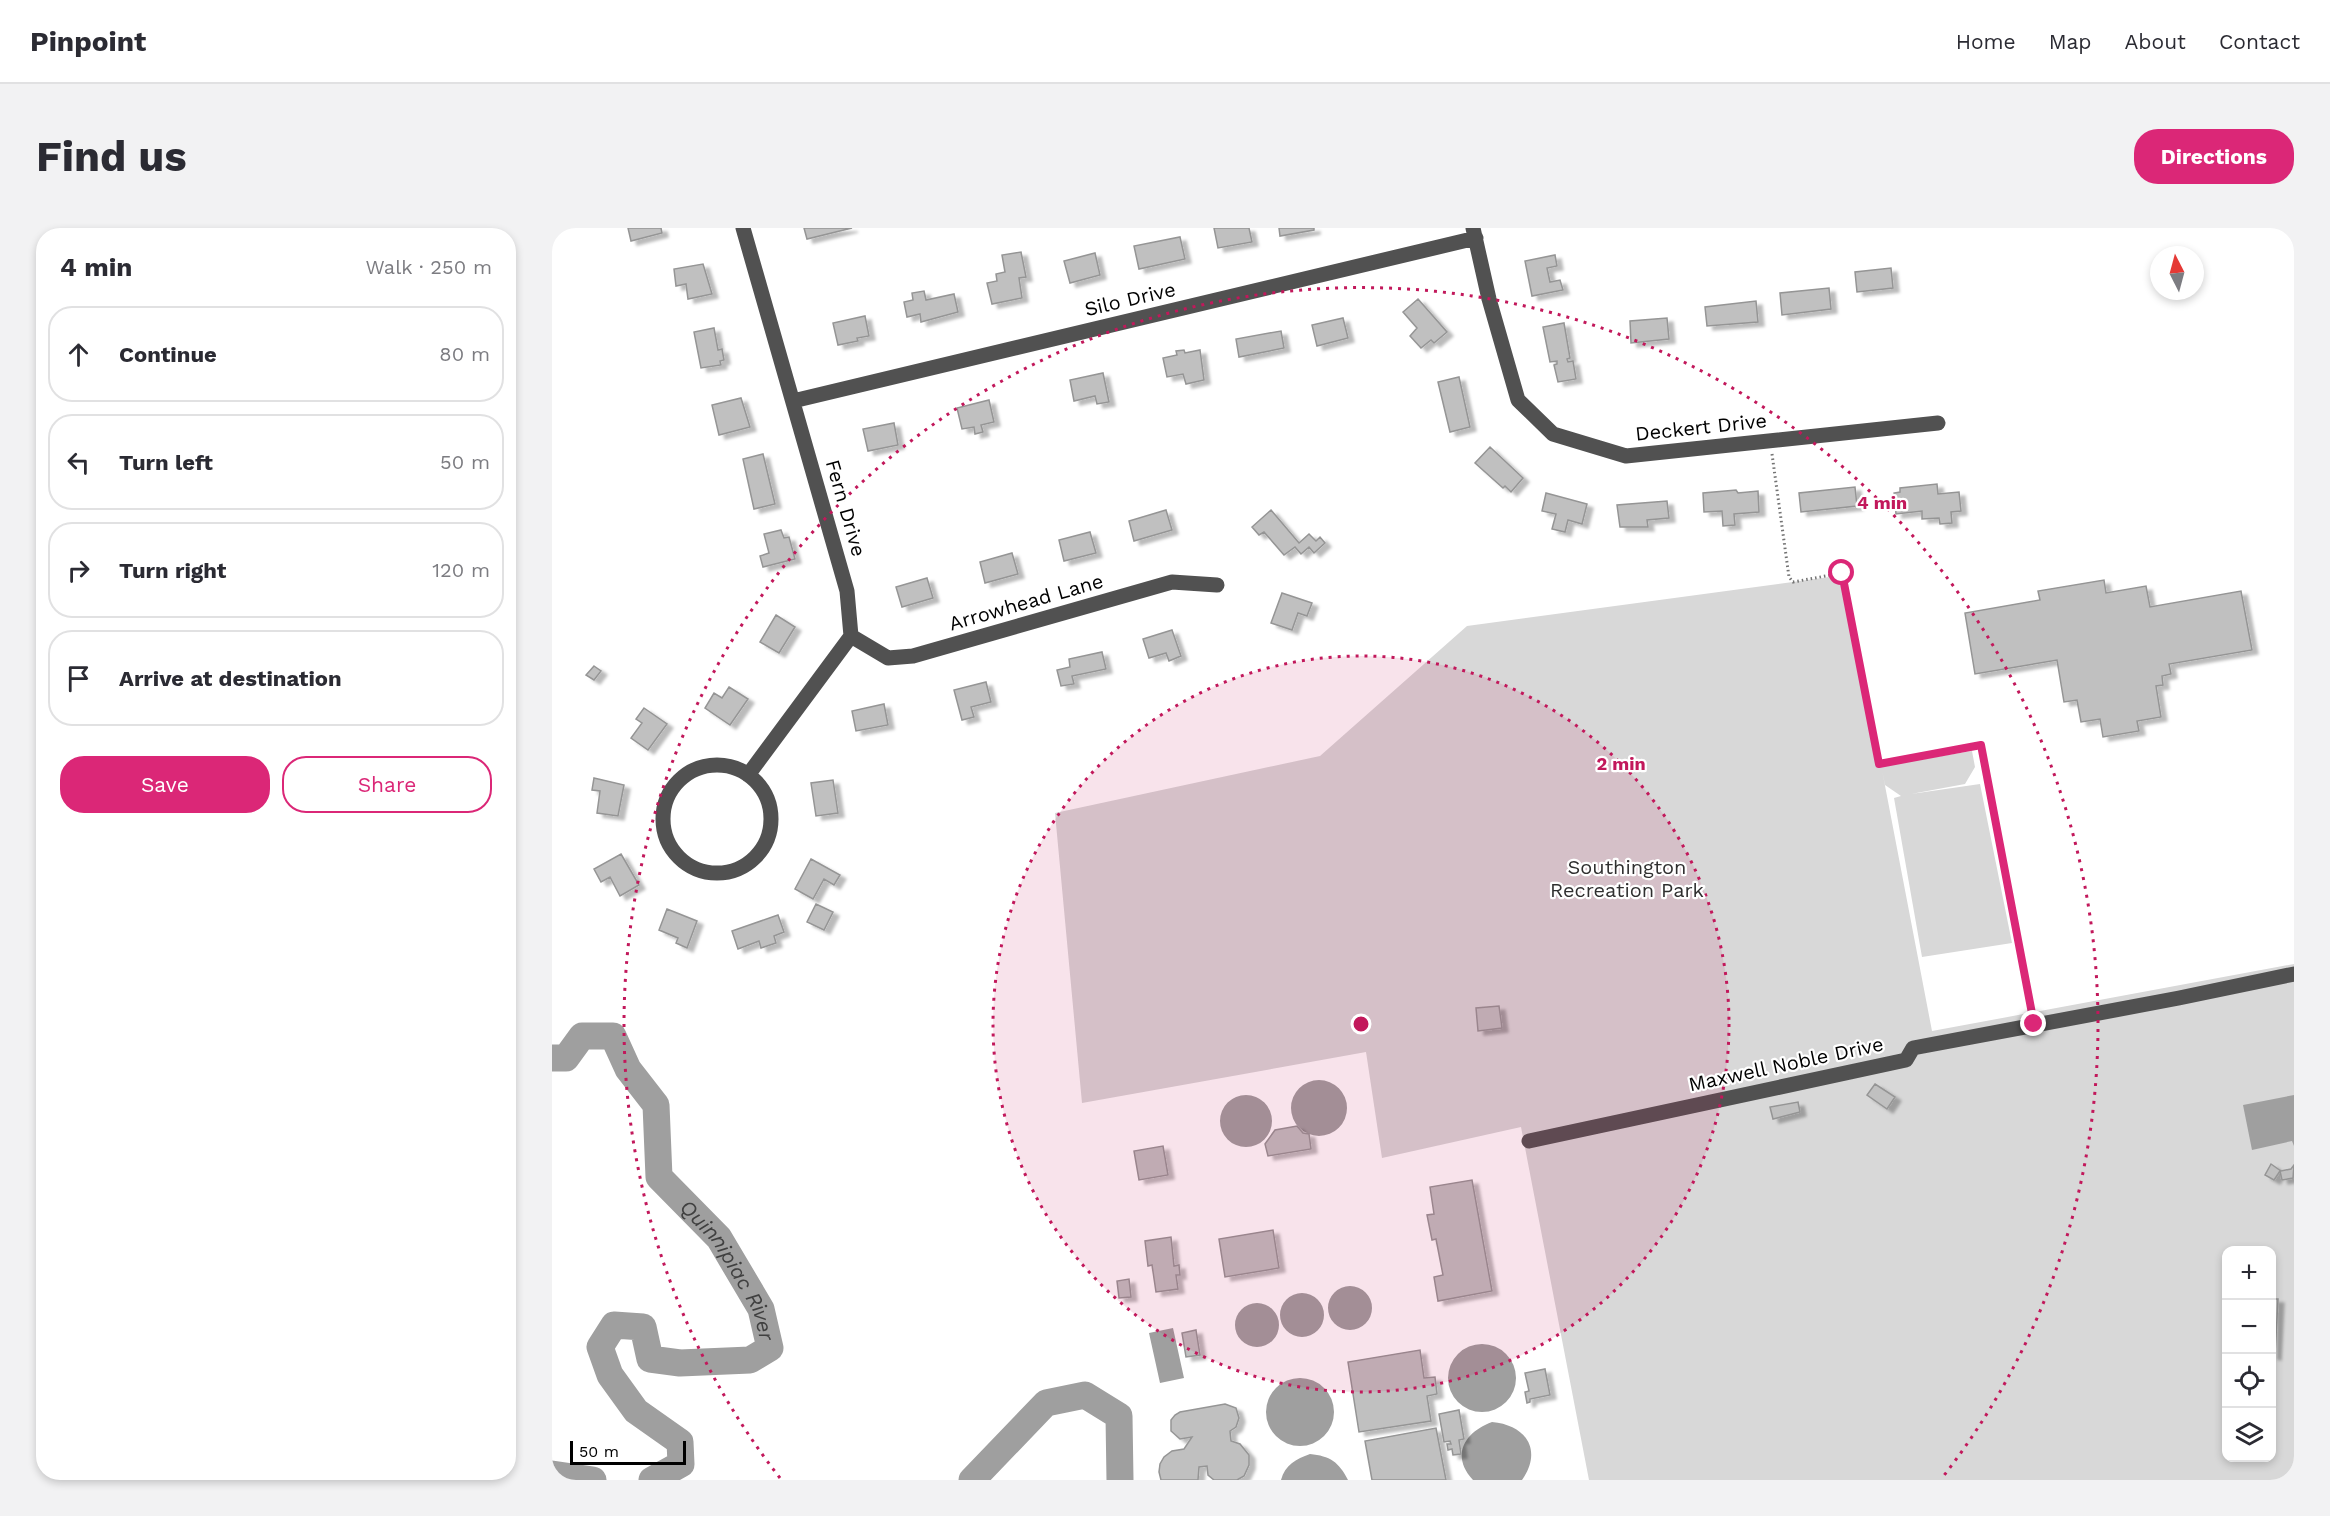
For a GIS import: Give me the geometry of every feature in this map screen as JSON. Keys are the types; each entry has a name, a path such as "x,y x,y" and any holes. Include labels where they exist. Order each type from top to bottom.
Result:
{"street":[{"name":"Fern Drive","path":"743,228 847,591 851,636"},
{"name":"Silo Drive","path":"793,401 1475,233"},
{"name":"Deckert Drive","path":"1475,233 1489,299 1518,400 1553,434 1626,456 1938,423"},
{"name":"Arrowhead Lane","path":"851,636 888,657 913,656 1172,582 1217,585"},
{"path":"748,775 851,636"},
{"path":"708,766 729,766 748,775 763,790 771,810 770,831 762,850 746,865 727,873 705,872 686,864 671,848 663,829 664,807 672,788 688,773 708,766"},
{"name":"Maxwell Noble Drive","path":"1529,1141 1906,1060 1913,1048 2294,974"}],"path":[{"path":"1770,441 1789,577 1792,582 1842,573 1879,764 1981,745 2034,1024"}],"green space":[{"name":"Southington Recreation Park","path":"1844,575 1881,766 1972,751 1975,767 1965,784 1911,794 1980,784 2012,943 1922,957 1894,798 1901,796 1885,785 1882,770 1932,1031 2294,964 2294,1480 1589,1480 1521,1127 1382,1158 1366,1052 1082,1103 1055,813 1320,756 1467,626"}],"shaded area":[{"path":"1319,1080 1339,1088 1347,1108 1339,1128 1319,1136 1299,1128 1291,1108 1299,1088"},
{"path":"1241,1095 1251,1095 1265,1102 1272,1121 1265,1140 1251,1147 1241,1147 1231,1143 1224,1136 1220,1126 1220,1116 1224,1106 1231,1099"},
{"path":"2294,1095 2294,1146 2292,1141 2252,1150 2243,1105"},
{"path":"1350,1286 1365,1293 1372,1308 1365,1323 1350,1330 1335,1323 1328,1308 1335,1293"},
{"path":"1302,1293 1317,1300 1324,1315 1317,1330 1302,1337 1287,1330 1280,1315 1287,1300"},
{"path":"1257,1303 1272,1310 1279,1325 1272,1340 1257,1347 1242,1340 1235,1325 1242,1310"},
{"path":"1173,1328 1184,1378 1160,1383 1149,1333"},
{"path":"1489,1344 1501,1350 1510,1359 1516,1371 1514,1391 1506,1402 1489,1412 1475,1412 1458,1402 1450,1391 1448,1371 1458,1354 1469,1346"},
{"path":"1307,1378 1319,1384 1328,1393 1334,1405 1332,1425 1324,1436 1307,1446 1293,1446 1276,1436 1268,1425 1266,1405 1276,1388 1287,1380"},
{"path":"1492,1422 1514,1428 1528,1441 1531,1459 1522,1480 1473,1480 1466,1471 1462,1462 1464,1445 1474,1432"},
{"path":"1310,1454 1323,1456 1333,1461 1348,1480 1281,1480 1285,1470 1292,1463"}],"building":[{"path":"628,228 661,228 662,233 631,241"},
{"path":"804,228 852,228 807,239"},
{"path":"1214,228 1249,228 1252,242 1218,248"},
{"path":"1279,228 1314,228 1314,230 1280,236"},
{"path":"1180,237 1185,259 1139,269 1134,246"},
{"path":"1021,252 1026,277 1019,278 1022,298 992,304 987,283 997,281 996,274 1005,272 1002,255"},
{"path":"1095,253 1100,275 1070,283 1064,261"},
{"path":"1555,255 1557,266 1547,268 1550,282 1560,280 1563,290 1532,296 1525,261"},
{"path":"703,264 712,294 688,299 686,284 676,286 674,269"},
{"path":"1891,268 1893,288 1857,292 1855,272"},
{"path":"1829,288 1831,309 1782,315 1780,293"},
{"path":"924,291 926,300 954,294 958,312 921,322 920,314 907,317 904,302 913,300 912,293"},
{"path":"1418,299 1447,332 1434,343 1431,340 1421,348 1410,336 1417,328 1403,312"},
{"path":"1756,301 1758,322 1707,326 1705,307"},
{"path":"865,316 869,336 838,345 833,323"},
{"path":"1343,318 1348,338 1317,346 1312,325"},
{"path":"1667,318 1669,339 1631,343 1630,321"},
{"path":"1564,323 1570,358 1567,359 1568,362 1573,361 1576,379 1558,382 1554,365 1557,361 1550,362 1543,327"},
{"path":"714,328 718,350 722,349 724,360 720,361 721,365 701,368 694,332"},
{"path":"1281,331 1284,348 1239,357 1236,339"},
{"path":"1184,350 1185,353 1200,350 1204,380 1186,384 1183,374 1167,377 1163,358 1177,355 1176,351"},
{"path":"1103,373 1109,402 1097,404 1095,396 1074,401 1070,380"},
{"path":"1459,377 1470,427 1450,432 1438,382"},
{"path":"741,398 750,427 719,435 712,405"},
{"path":"989,400 994,422 981,425 983,432 975,434 974,427 962,429 957,408"},
{"path":"894,423 898,445 868,451 863,429"},
{"path":"1490,447 1523,478 1511,492 1505,486 1503,488 1475,463"},
{"path":"763,454 775,504 754,509 743,459"},
{"path":"1937,484 1938,494 1959,492 1961,511 1951,512 1952,523 1940,524 1939,518 1922,519 1922,511 1896,514 1894,493 1900,492 1900,488"},
{"path":"1855,487 1857,506 1801,512 1799,493"},
{"path":"1736,490 1738,493 1758,491 1759,512 1734,514 1735,525 1723,526 1722,511 1704,512 1703,493"},
{"path":"1546,493 1587,504 1582,524 1568,520 1565,532 1552,529 1556,514 1542,511"},
{"path":"1667,501 1669,518 1647,520 1648,527 1620,527 1617,505"},
{"path":"1166,510 1172,530 1134,541 1129,521"},
{"path":"1271,510 1299,543 1309,534 1316,541 1320,537 1325,543 1314,553 1309,547 1301,554 1295,547 1284,555 1264,532 1259,535 1252,527"},
{"path":"781,530 784,538 789,537 795,559 763,567 760,556 769,553 764,534"},
{"path":"1090,532 1096,553 1064,561 1059,540"},
{"path":"1012,553 1018,574 985,583 980,562"},
{"path":"927,578 933,598 902,607 896,587"},
{"path":"2104,580 2106,593 2146,586 2150,607 2241,591 2252,650 2169,664 2171,674 2162,676 2163,685 2156,686 2161,717 2137,721 2139,731 2103,737 2100,719 2081,722 2077,700 2064,702 2057,660 1975,674 1965,613 2040,600 2038,591"},
{"path":"1282,593 1312,603 1307,616 1298,613 1292,630 1271,623"},
{"path":"776,615 795,627 779,653 760,642"},
{"path":"1172,630 1181,656 1169,661 1166,653 1149,658 1143,639"},
{"path":"1102,652 1106,669 1072,676 1074,684 1061,686 1057,670 1070,667 1069,659"},
{"path":"594,666 601,671 594,680 586,675"},
{"path":"986,682 991,702 971,707 974,717 962,720 954,690"},
{"path":"729,687 748,699 730,725 705,708 714,693 722,698"},
{"path":"884,704 888,725 856,731 852,711"},
{"path":"644,708 667,724 648,750 631,738 642,723 636,719"},
{"path":"594,778 624,785 618,816 597,813 600,791 592,790"},
{"path":"833,780 838,813 816,816 811,783"},
{"path":"621,854 639,885 620,896 610,877 601,882 594,869"},
{"path":"811,859 840,875 834,885 824,879 813,899 795,889"},
{"path":"816,904 833,912 824,930 807,922"},
{"path":"667,909 697,921 687,948 676,943 678,938 659,930"},
{"path":"778,915 784,932 774,936 776,943 761,948 759,941 738,949 732,931"},
{"path":"1499,1006 1502,1028 1478,1031 1476,1008"},
{"path":"1875,1084 1895,1097 1887,1109 1867,1095"},
{"path":"1798,1102 1800,1112 1773,1119 1770,1107"},
{"path":"1297,1126 1303,1133 1309,1134 1311,1149 1268,1156 1265,1144 1275,1130"},
{"path":"1163,1146 1168,1175 1139,1180 1134,1151"},
{"path":"2271,1164 2281,1171 2291,1169 2294,1165 2293,1178 2282,1180 2280,1171 2274,1180 2265,1175"},
{"path":"1472,1180 1492,1291 1438,1301 1434,1277 1443,1275 1436,1239 1432,1240 1427,1215 1434,1214 1430,1187"},
{"path":"1273,1230 1279,1268 1225,1277 1219,1239"},
{"path":"1171,1237 1174,1266 1179,1265 1180,1275 1176,1275 1178,1289 1156,1292 1152,1265 1148,1266 1145,1241"},
{"path":"1129,1279 1131,1297 1119,1298 1117,1281"},
{"path":"2276,1299 2278,1299 2276,1337"},
{"path":"1196,1330 1200,1355 1186,1357 1182,1333"},
{"path":"1420,1350 1424,1378 1435,1377 1437,1394 1427,1396 1431,1421 1359,1432 1348,1362"},
{"path":"1545,1369 1550,1395 1530,1399 1527,1403 1525,1392 1529,1391 1525,1373"},
{"path":"1225,1404 1236,1408 1239,1418 1236,1427 1230,1431 1231,1441 1240,1444 1249,1455 1249,1465 1244,1476 1237,1480 1214,1480 1208,1475 1207,1466 1199,1467 1198,1480 1161,1480 1160,1464 1164,1457 1172,1451 1184,1449 1192,1437 1180,1439 1171,1431 1171,1420 1175,1415 1180,1412"},
{"path":"1459,1410 1464,1439 1459,1440 1461,1454 1453,1455 1452,1449 1448,1450 1447,1444 1451,1444 1450,1441 1444,1442 1439,1414"},
{"path":"1436,1428 1446,1480 1372,1480 1365,1441"}],"waterway":[{"name":"Quinnipiac River","path":"552,1058 566,1058 582,1036 613,1036 628,1069 656,1105 659,1177 719,1238 761,1309 770,1348 750,1360 680,1363 650,1359 643,1327 614,1325 600,1347 610,1375 636,1411 680,1442 681,1464 652,1480"},
{"name":"Quinnipiac River","path":"972,1480 1046,1403 1085,1395 1119,1416 1120,1480"},
{"name":"Quinnipiac River","path":"552,1474 593,1480"}],"route":[{"path":"1842,573 1879,764 1981,745 2034,1024"}]}
